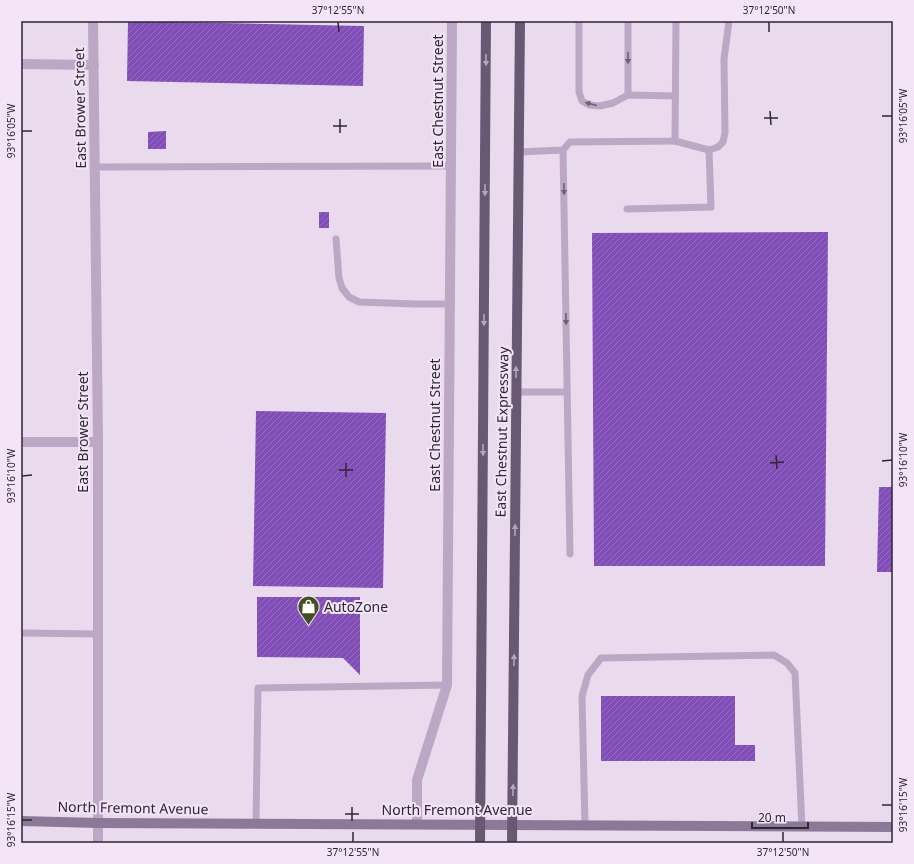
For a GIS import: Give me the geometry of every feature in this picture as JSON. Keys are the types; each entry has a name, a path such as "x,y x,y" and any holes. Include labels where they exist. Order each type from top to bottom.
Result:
{"main road":[{"name":"East Chestnut Expressway","path":"480,843 486,21"},
{"name":"East Chestnut Expressway","path":"512,843 520,21"}],"street":[{"name":"East Brower Street","path":"93,21 98,442 98,843"},
{"name":"East Chestnut Street","path":"417,824 417,780 447,685 452,21"},
{"path":"21,64 94,65"},
{"path":"21,442 98,442"},
{"name":"North Fremont Avenue","path":"21,821 98,823 893,827"}],"lane":[{"path":"579,21 579,92 582,101 589,105 600,106 628,95 675,96"},
{"path":"628,21 628,95"},
{"path":"675,141 676,21"},
{"path":"570,554 564,150 570,142 675,141 709,150 718,147 723,142 725,133 724,60 729,21"},
{"path":"519,152 564,150"},
{"path":"627,209 711,207 709,150"},
{"path":"95,167 451,166"},
{"path":"336,239 339,278 342,288 349,297 359,302 450,304"},
{"path":"516,392 567,392"},
{"path":"21,633 98,634"},
{"path":"585,825 582,696 588,675 601,658 774,655 787,663 795,673 802,827"},
{"path":"256,823 258,688 447,685"}],"building":[{"path":"128,21 364,26 363,86 127,81"},
{"path":"166,131 166,149 148,149 148,132"},
{"path":"319,212 329,212 329,228 319,228"},
{"path":"828,232 825,566 594,566 592,233"},
{"path":"256,411 386,413 383,588 253,586"},
{"path":"879,487 893,487 893,572 877,572"},
{"name":"AutoZone","path":"257,597 360,597 360,675 343,658 257,657"},
{"path":"601,696 735,696 735,745 755,745 755,761 601,761"}],"place":[{"name":"AutoZone","path":"309,626"}]}
